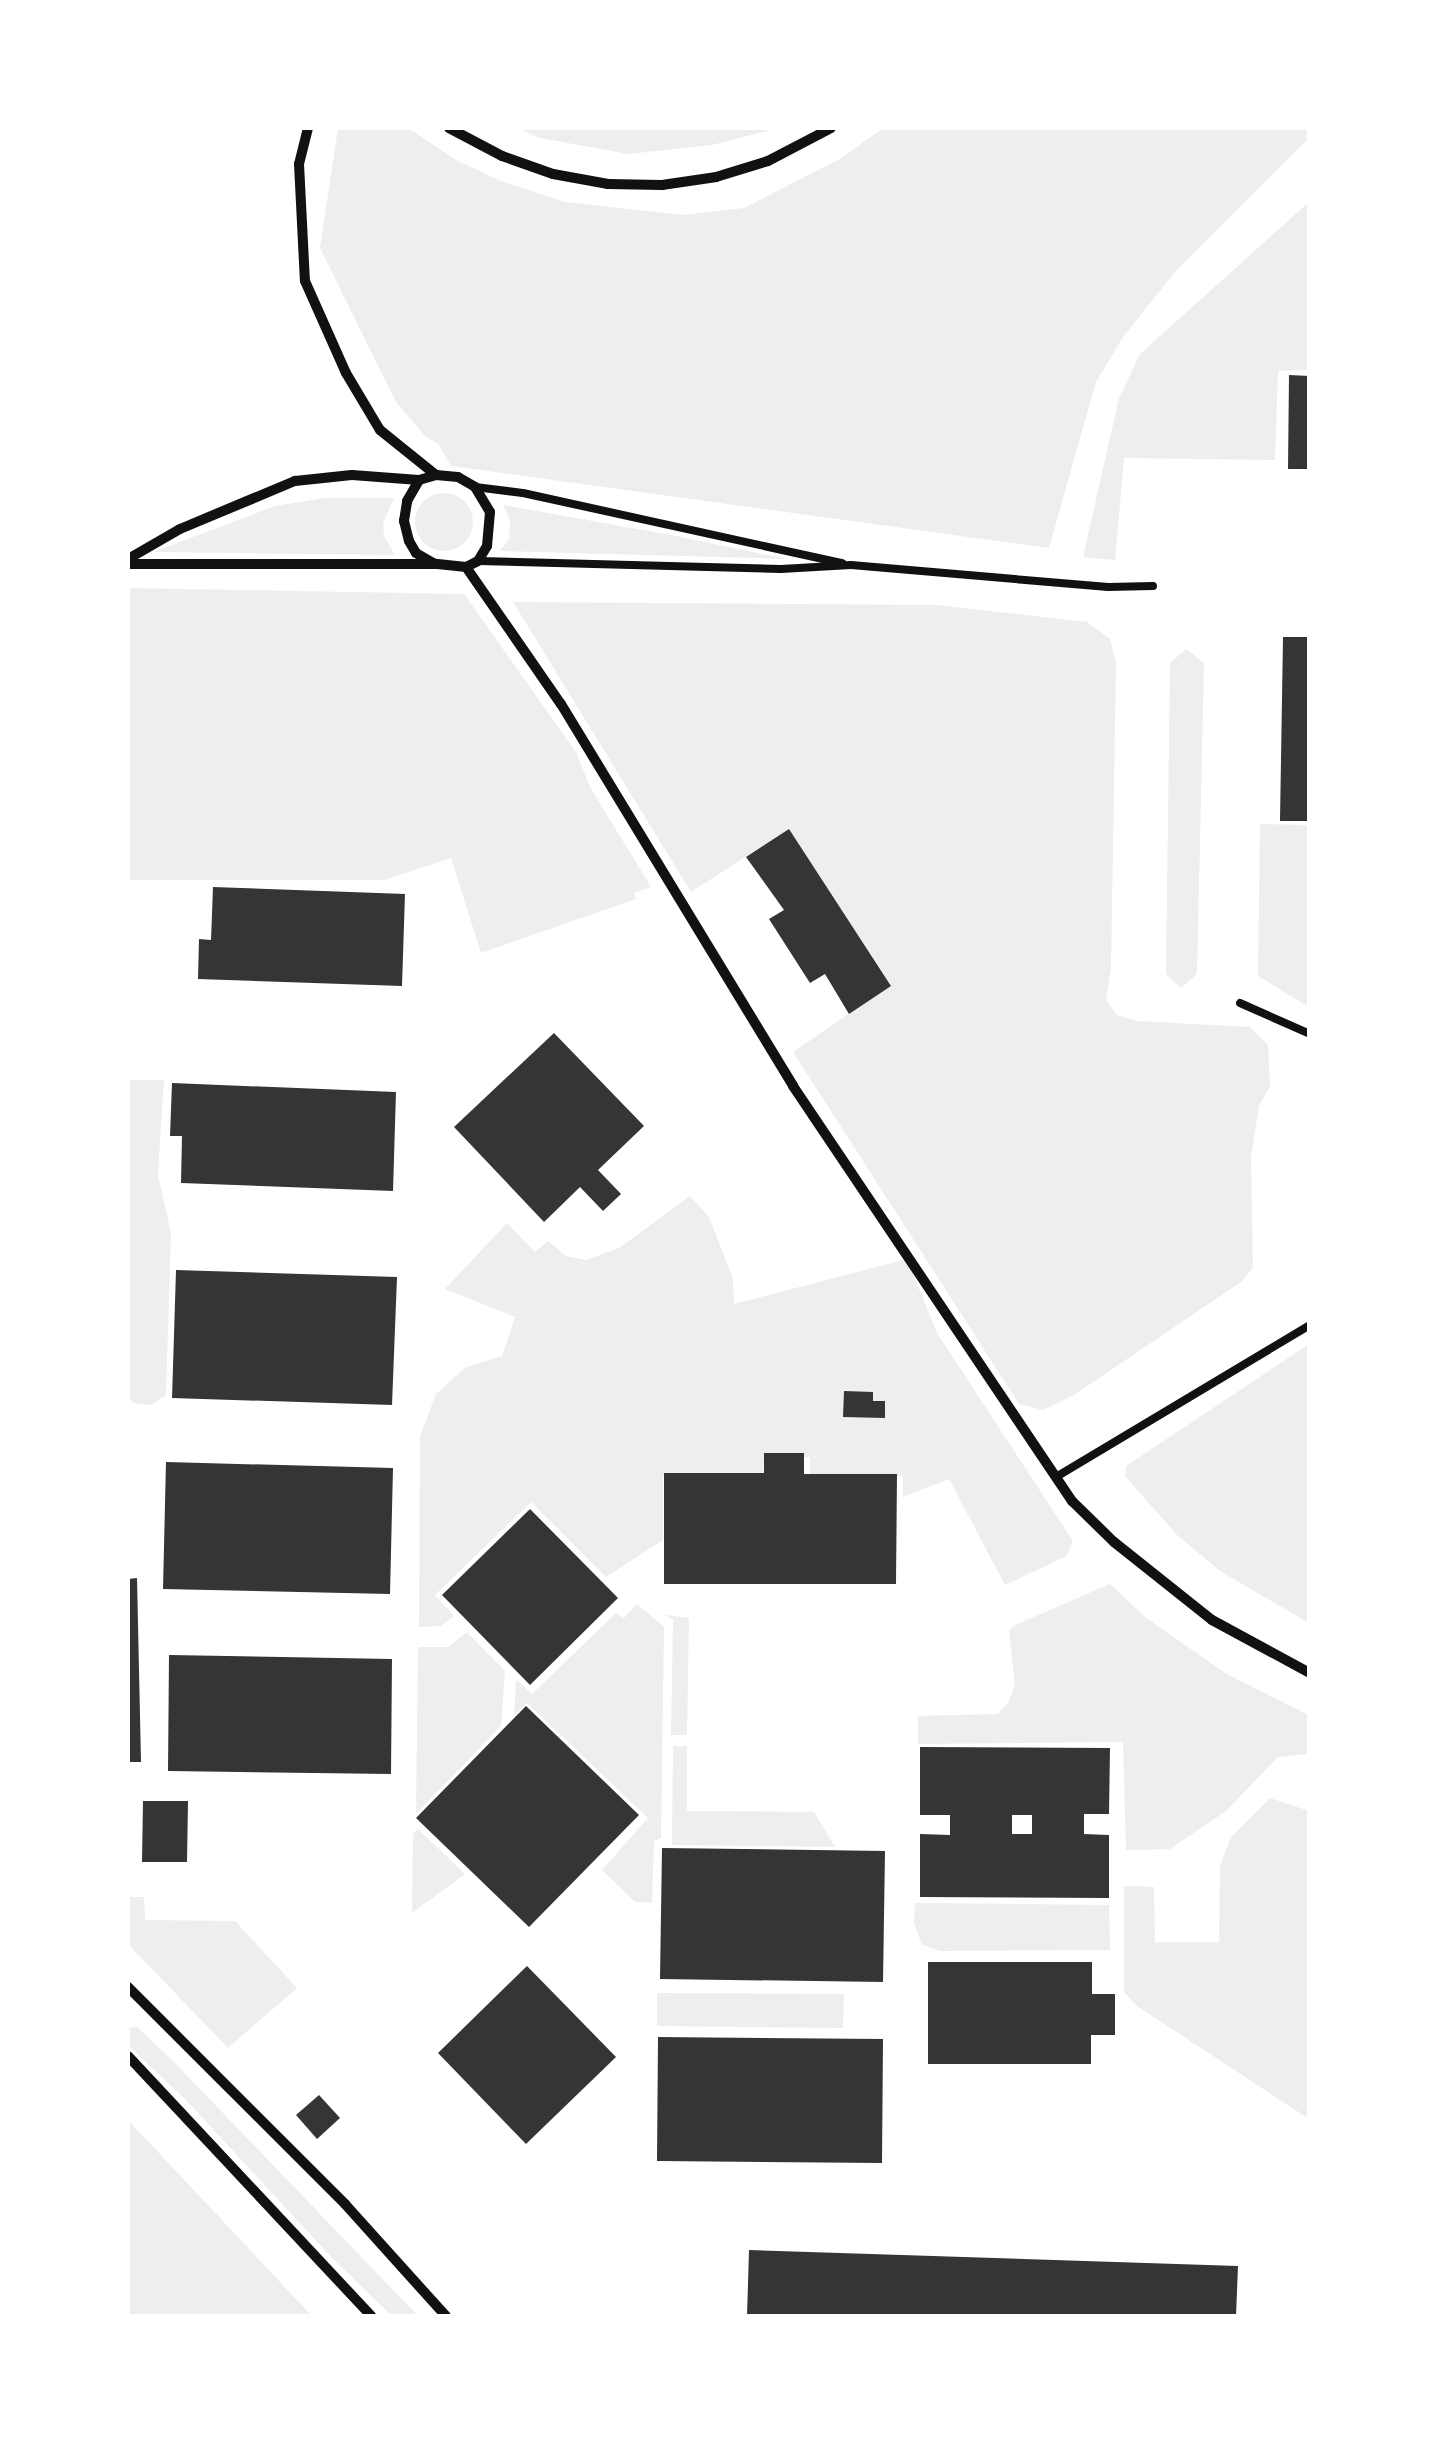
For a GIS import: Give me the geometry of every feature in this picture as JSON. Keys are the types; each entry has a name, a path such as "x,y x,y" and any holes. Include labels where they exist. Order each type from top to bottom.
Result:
{"street":[{"path":"308,128 299,164 305,281 346,373 380,430 436,475"},
{"path":"449,128 502,156 554,174 608,184 662,184 716,177 768,161 832,128"},
{"path":"352,475 419,480 436,475 458,478 475,486 490,512 491,533 478,560 466,567 128,562 180,530 295,481 352,475"},
{"path":"419,480 407,501 404,521 416,554 435,564"},
{"path":"466,567 560,704 793,1086 1072,1501 1114,1542 1212,1620 1310,1674"},
{"path":"128,1988 345,2204 446,2316"},
{"path":"128,2056 371,2316"}],"lane":[{"path":"475,486 542,496 850,565"},
{"path":"478,560 781,569 850,565 1153,586"},
{"path":"1240,1003 1310,1034"},
{"path":"1056,1477 1310,1325"}],"shaded area":[{"path":"338,128 408,128 456,160 501,181 565,202 682,215 744,208 840,159 883,128 1309,128 1310,137 1174,273 1123,337 1096,382 1049,548 451,466 438,444 426,437 396,402 320,248"},
{"path":"518,128 779,128 712,145 628,154 540,138"},
{"path":"1309,202 1309,370 1278,371 1275,460 1124,458 1115,560 1083,557 1119,398 1140,354"},
{"path":"444,493 465,501 473,522 465,543 444,551 423,543 415,522 423,501"},
{"path":"325,498 394,498 383,523 384,536 395,555 153,552 275,506"},
{"path":"503,505 787,559 500,551 509,539 510,520"},
{"path":"128,588 464,594 576,752 590,787 651,887 634,893 636,899 481,953 451,858 384,880 128,880"},
{"path":"513,602 937,605 1087,622 1110,639 1116,663 1111,968 1106,1000 1117,1015 1137,1021 1250,1027 1268,1045 1270,1086 1259,1106 1251,1157 1253,1268 1241,1282 1074,1395 1043,1410 1019,1404 793,1052 891,985 789,829 691,892"},
{"path":"1186,649 1204,663 1197,974 1181,988 1166,974 1170,663"},
{"path":"1260,824 1309,825 1309,1007 1258,976"},
{"path":"128,1080 164,1080 158,1175 171,1233 166,1395 151,1405 133,1403 128,1397"},
{"path":"690,1196 709,1217 733,1279 734,1304 907,1259 937,1333 1073,1541 1067,1556 1005,1585 949,1479 903,1497 903,1476 810,1475 810,1457 764,1457 763,1474 663,1475 663,1540 606,1577 531,1502 435,1595 454,1616 441,1626 419,1627 420,1436 436,1394 466,1367 502,1356 515,1317 445,1289 507,1223 535,1252 548,1241 566,1256 586,1260 619,1248"},
{"path":"1309,1344 1309,1623 1220,1571 1177,1535 1125,1476 1126,1466"},
{"path":"1110,1584 1145,1617 1225,1673 1309,1715 1309,1754 1278,1757 1226,1811 1170,1849 1126,1850 1123,1742 918,1744 918,1716 998,1714 1009,1701 1015,1685 1009,1631 1013,1626"},
{"path":"637,1604 664,1627 661,1838 654,1841 652,1903 635,1902 602,1870 648,1818 527,1703 514,1716 516,1679 532,1694 616,1613 624,1618"},
{"path":"666,1615 689,1618 687,1735 671,1735 673,1620"},
{"path":"467,1632 505,1671 501,1726 416,1814 418,1647 448,1647"},
{"path":"673,1746 687,1746 687,1811 814,1812 835,1847 672,1845"},
{"path":"1270,1798 1309,1811 1309,2119 1137,2006 1124,1992 1124,1886 1154,1887 1155,1942 1219,1942 1220,1866 1231,1837"},
{"path":"418,1829 465,1874 412,1913 413,1834"},
{"path":"128,1897 144,1897 145,1920 235,1921 297,1988 228,2048 128,1944"},
{"path":"915,1903 1109,1905 1110,1950 940,1951 922,1945 914,1923"},
{"path":"657,1993 844,1994 843,2028 657,2026"},
{"path":"137,2027 418,2316 392,2316 332,2258 186,2100 128,2045 128,2028"},
{"path":"128,2120 312,2316 128,2316"}],"building":[{"path":"1289,375 1310,376 1310,469 1288,469"},
{"path":"1283,637 1310,637 1310,821 1280,821"},
{"path":"789,829 891,986 849,1014 825,974 810,983 769,919 784,910 746,857"},
{"path":"213,887 405,894 402,986 198,979 199,939 211,940"},
{"path":"554,1033 644,1126 598,1170 621,1194 603,1211 580,1187 544,1222 454,1127"},
{"path":"172,1083 396,1092 393,1191 181,1183 182,1136 170,1136"},
{"path":"176,1270 397,1277 392,1405 172,1398"},
{"path":"844,1391 873,1392 873,1401 885,1401 885,1418 843,1417"},
{"path":"764,1453 804,1453 804,1474 897,1474 896,1584 664,1584 664,1473 764,1473"},
{"path":"166,1462 393,1468 390,1594 163,1589"},
{"path":"530,1509 618,1598 530,1685 442,1595"},
{"path":"137,1578 141,1762 128,1762 128,1579"},
{"path":"169,1655 392,1659 391,1774 168,1771"},
{"path":"526,1706 639,1815 529,1927 416,1818"},
{"path":"920,1747 1110,1748 1109,1814 1084,1814 1084,1834 1109,1835 1109,1898 920,1897 920,1834 950,1835 950,1815 920,1815","holes":["1012,1815 1032,1815 1032,1834 1012,1834"]},
{"path":"143,1801 188,1801 187,1862 142,1862"},
{"path":"662,1848 885,1851 883,1982 660,1979"},
{"path":"928,1962 1092,1962 1092,1994 1115,1994 1115,2035 1091,2035 1091,2064 928,2064"},
{"path":"527,1966 616,2057 526,2144 438,2053"},
{"path":"658,2037 883,2039 882,2163 657,2161"},
{"path":"319,2095 340,2118 317,2139 296,2115"},
{"path":"749,2250 1238,2266 1236,2316 747,2316"}]}
